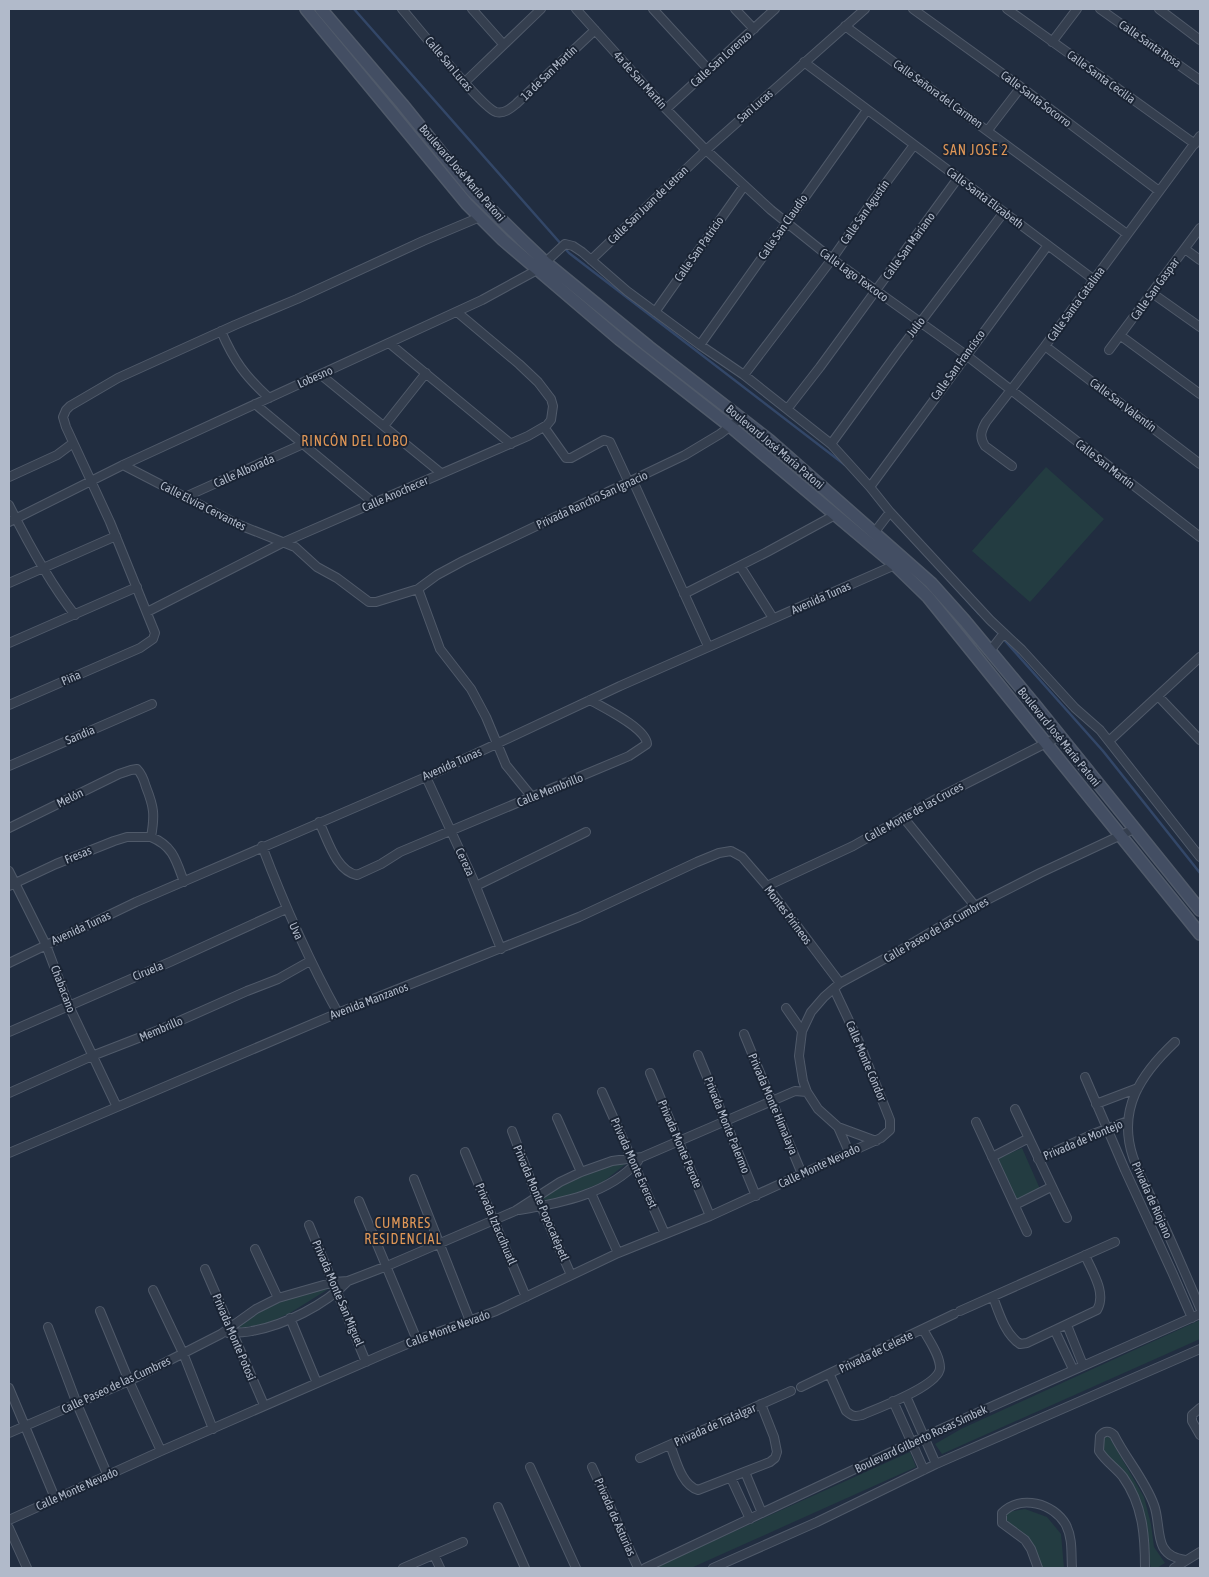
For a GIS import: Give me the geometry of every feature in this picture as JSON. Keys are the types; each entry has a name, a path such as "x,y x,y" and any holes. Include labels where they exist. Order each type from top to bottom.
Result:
{"main road":[{"name":"Boulevard José María Patoni","path":"306,9 468,204 509,246 541,266 741,418 931,583 994,646 1060,736 1200,910"},
{"name":"Boulevard José María Patoni","path":"320,9 472,190 541,266 660,372 731,427 895,565 928,597 1200,934"},
{"path":"770,460 779,450"}],"street":[{"name":"Calle San Lucas","path":"402,9 488,107 494,112 501,112"},
{"path":"472,9 503,44"},
{"path":"465,82 541,9"},
{"name":"4a de San Martín","path":"576,9 706,150"},
{"path":"653,9 709,70"},
{"path":"735,9 754,29"},
{"name":"Calle San Lorenzo","path":"666,108 775,9"},
{"path":"804,62 865,9"},
{"name":"Calle Santa Socorro","path":"913,9 1021,87 1159,191"},
{"name":"Calle Santa Cecilia","path":"1007,9 1195,144"},
{"path":"1052,42 1077,9"},
{"name":"Calle Santa Rosa","path":"1100,9 1200,80"},
{"path":"1159,9 1200,40"},
{"name":"Calle Señora del Carmen","path":"845,26 1127,234"},
{"name":"1a de San Martín","path":"501,112 508,111 595,30"},
{"name":"Calle Santa Elizabeth","path":"804,62 1094,279"},
{"name":"San Lucas","path":"706,150 804,62"},
{"path":"988,130 1021,87"},
{"name":"Calle San Claudio","path":"700,345 867,110"},
{"name":"Calle Santa Catalina","path":"1012,466 984,446 981,433 986,422 1045,346 1200,136"},
{"name":"Calle San Agustín","path":"744,374 832,259 871,202 914,145"},
{"name":"Calle Lago Texcoco","path":"706,150 744,186 832,259 966,355 1011,391"},
{"name":"Calle San Juan de Letran","path":"591,260 706,150"},
{"name":"Calle San Mariano","path":"788,408 958,178"},
{"name":"Calle San Patricio","path":"655,312 744,186"},
{"name":"Julio","path":"831,444 919,322 1004,212"},
{"path":"147,612 92,481 73,443 64,417 66,410 118,378 297,299 422,241 480,217"},
{"name":"Calle San Gaspar","path":"1109,350 1200,228"},
{"path":"541,266 565,244 573,246 627,291 700,345 744,374 831,444 870,486 890,512 990,620 1022,650 1075,708 1093,723 1200,856"},
{"name":"Calle San Francisco","path":"870,486 1048,245"},
{"path":"1185,249 1200,260"},
{"name":"Lobesno","path":"12,520 123,465 482,300 541,266"},
{"path":"1152,293 1200,327"},
{"path":"457,312 519,364 547,393 551,399 553,414 551,420 544,428 566,458 572,458 604,440 610,442 631,482 708,646"},
{"path":"221,331 230,351 245,375 269,398"},
{"path":"1121,336 1200,394"},
{"path":"389,343 511,444"},
{"name":"Calle San Valentín","path":"1045,346 1200,464"},
{"path":"384,426 426,373"},
{"path":"321,375 442,473"},
{"name":"Calle San Martín","path":"1011,391 1200,537"},
{"path":"255,404 375,504"},
{"name":"Privada Rancho San Ignacio","path":"418,589 437,575 685,455 731,427 741,418"},
{"name":"Calle Anochecer","path":"147,612 284,542 375,504 544,428"},
{"path":"9,478 57,455 73,443"},
{"name":"Calle Alborada","path":"185,497 303,444"},
{"name":"Calle Elvira Cervantes","path":"123,465 237,524 295,547 317,567 337,578 369,602 376,602 418,589"},
{"path":"9,505 12,520 62,599 76,615"},
{"path":"874,533 890,512"},
{"path":"684,594 835,515"},
{"path":"9,584 116,536"},
{"name":"Avenida Tunas","path":"9,963 136,902 426,776 708,646 895,565"},
{"path":"740,566 773,618"},
{"path":"9,644 137,587"},
{"path":"418,589 440,649 471,689 486,717 509,769 532,797"},
{"name":"Piña","path":"9,705 148,643 155,633 147,612"},
{"path":"994,646 1003,633"},
{"path":"1109,742 1200,658"},
{"path":"1158,696 1200,740"},
{"name":"Calle Membrillo","path":"451,832 629,756 647,744 645,737 634,727 590,700"},
{"name":"Sandia","path":"9,766 152,704"},
{"name":"Calle Monte de las Cruces","path":"767,886 839,853 998,766 1060,736"},
{"name":"Melón","path":"9,828 131,770 138,769 153,804 155,816 151,837"},
{"name":"Cereza","path":"426,776 476,886 501,950"},
{"path":"903,817 975,906"},
{"path":"320,822 340,865 346,871 357,875 381,864 400,852 451,832"},
{"name":"Calle Paseo de las Cumbres","path":"876,1141 838,1127 818,1109 807,1092 803,1081 799,1056 802,1031 811,1012 824,996 840,983 975,906 1055,865 1134,829"},
{"path":"476,886 586,832"},
{"name":"Fresas","path":"12,885 56,864 114,841 128,837 151,837"},
{"path":"151,837 171,850 184,882"},
{"name":"Uva","path":"262,846 286,909 310,961 338,1013"},
{"name":"Montes Pirineos","path":"731,851 742,856 767,886 840,983"},
{"name":"Avenida Manzanos","path":"9,1153 338,1013 501,950 579,917 697,862 719,853 731,851"},
{"name":"Chabacano","path":"9,871 12,885 46,945 69,1006 117,1106"},
{"name":"Ciruela","path":"9,1032 286,909"},
{"name":"Membrillo","path":"9,1093 283,976 310,961"},
{"name":"Calle Monte Cóndor","path":"834,989 859,1042 890,1120 890,1130 886,1134"},
{"path":"786,1008 802,1031"},
{"name":"Privada Monte Himalaya","path":"744,1034 802,1174"},
{"name":"Privada de Riojano","path":"1175,1042 1157,1059 1138,1088 1128,1121 1129,1139 1132,1156 1200,1308"},
{"name":"Privada Monte Palermo","path":"698,1054 756,1196"},
{"name":"Privada Monte Perote","path":"650,1073 710,1216"},
{"name":"Privada de Riojano","path":"1085,1077 1192,1318"},
{"name":"Calle Paseo de las Cumbres","path":"795,1091 803,1081"},
{"path":"1096,1104 1138,1088"},
{"name":"Calle Paseo de las Cumbres","path":"515,1211 591,1193 621,1176 634,1161 642,1157 795,1091 807,1092"},
{"name":"Privada Monte Everest","path":"602,1092 665,1234"},
{"path":"1015,1109 1029,1138"},
{"path":"557,1118 582,1172"},
{"name":"Privada de Montejo","path":"1038,1159 1128,1121"},
{"path":"976,1122 1027,1232"},
{"path":"838,1127 849,1152"},
{"name":"Privada Monte Popocatépetl","path":"512,1132 537,1197 572,1275"},
{"name":"Calle Monte Nevado","path":"9,1520 264,1405 417,1340 470,1321 526,1297 618,1253 756,1196 876,1141 886,1134"},
{"name":"Privada de Montejo","path":"992,1157 1029,1138 1067,1218"},
{"name":"Privada Iztaccíhuatl","path":"465,1152 526,1297"},
{"name":"Calle Paseo de las Cumbres","path":"9,1433 129,1381 230,1330 256,1309 278,1298 334,1282 348,1281 387,1266 515,1211 560,1182 582,1172 612,1161 634,1161"},
{"path":"414,1180 470,1321"},
{"path":"1015,1205 1052,1187"},
{"path":"591,1193 618,1253"},
{"path":"359,1201 417,1340"},
{"path":"1145,1215 1156,1210"},
{"name":"Privada Monte San Miguel","path":"309,1225 366,1362"},
{"name":"Privada de Celeste","path":"802,1387 957,1313 1115,1242"},
{"path":"255,1249 278,1298"},
{"path":"993,1297 1004,1325 1014,1340 1020,1344 1055,1331 1097,1310 1100,1304 1101,1295 1085,1256"},
{"path":"1172,1272 1183,1268"},
{"name":"Privada Monte Potosí","path":"205,1269 264,1405"},
{"name":"Calle Paseo de las Cumbres","path":"230,1330 252,1332 290,1318 308,1310 338,1291 348,1281"},
{"path":"153,1290 183,1353 214,1429"},
{"path":"100,1310 129,1381 161,1451"},
{"name":"Boulevard Gilberto Rosas Simbek","path":"645,1568 912,1442 1200,1314"},
{"path":"290,1318 317,1383"},
{"path":"1067,1325 1083,1365"},
{"path":"48,1327 77,1404 108,1476"},
{"name":"Privada de Celeste","path":"830,1375 842,1402 851,1415 855,1417 906,1396 930,1383 937,1377 940,1371 934,1350 923,1329"},
{"path":"1055,1331 1073,1370"},
{"path":"716,1568 817,1522 936,1464 1200,1349"},
{"path":"9,1388 55,1498"},
{"name":"Privada de Trafalgar","path":"640,1458 791,1391"},
{"path":"906,1396 936,1464"},
{"path":"892,1401 924,1470"},
{"name":"Privada de Trafalgar","path":"670,1445 680,1471 692,1488 698,1490 770,1462 775,1458 777,1452 774,1436 761,1404"},
{"path":"1200,1408 1192,1415 1192,1420 1200,1435"},
{"path":"1145,1568 1142,1516 1135,1498 1123,1477 1099,1451 1100,1436 1106,1432 1111,1432 1114,1435 1148,1492 1155,1507 1162,1546 1174,1558 1185,1560"},
{"name":"Privada de Asturias","path":"592,1466 638,1568"},
{"path":"530,1467 576,1568"},
{"path":"744,1472 762,1513"},
{"path":"731,1478 750,1519"},
{"path":"1038,1568 1026,1540 1002,1523 1002,1513 1008,1507 1016,1504 1033,1503 1048,1507 1060,1516 1070,1537 1072,1568"},
{"path":"498,1507 525,1568"},
{"path":"9,1528 27,1568"},
{"path":"404,1568 463,1542"},
{"path":"1174,1568 1200,1552"},
{"path":"434,1555 440,1568"}],"green space":[{"path":"1046,467 1104,519 1030,602 972,551"},
{"path":"1022,1148 1040,1189 1015,1200 997,1159"},
{"path":"627,1163 603,1182 570,1196 539,1201 566,1182 601,1167"},
{"path":"330,1288 290,1313 268,1323 236,1329 262,1309 285,1299"},
{"path":"1200,1320 1200,1339 942,1454 935,1444 961,1429"},
{"path":"1107,1433 1144,1497 1151,1524 1154,1547 1165,1563 1157,1568 1151,1568 1146,1523 1137,1497 1118,1466 1104,1451 1101,1438"},
{"path":"910,1452 916,1467 691,1568 653,1568"},
{"path":"1025,1509 1047,1517 1061,1534 1064,1568 1040,1568 1028,1539 1008,1527 1003,1519 1008,1512"}],"waterway":[{"path":"354,9 569,253 845,465"},
{"path":"951,583 979,614"},
{"path":"992,626 1103,751 1200,873"}],"district":[{"name":"SAN JOSE 2","path":"976,150"},
{"name":"RINCÓN DEL LOBO","path":"355,441"},
{"name":"CUMBRES RESIDENCIAL","path":"403,1232"}]}
